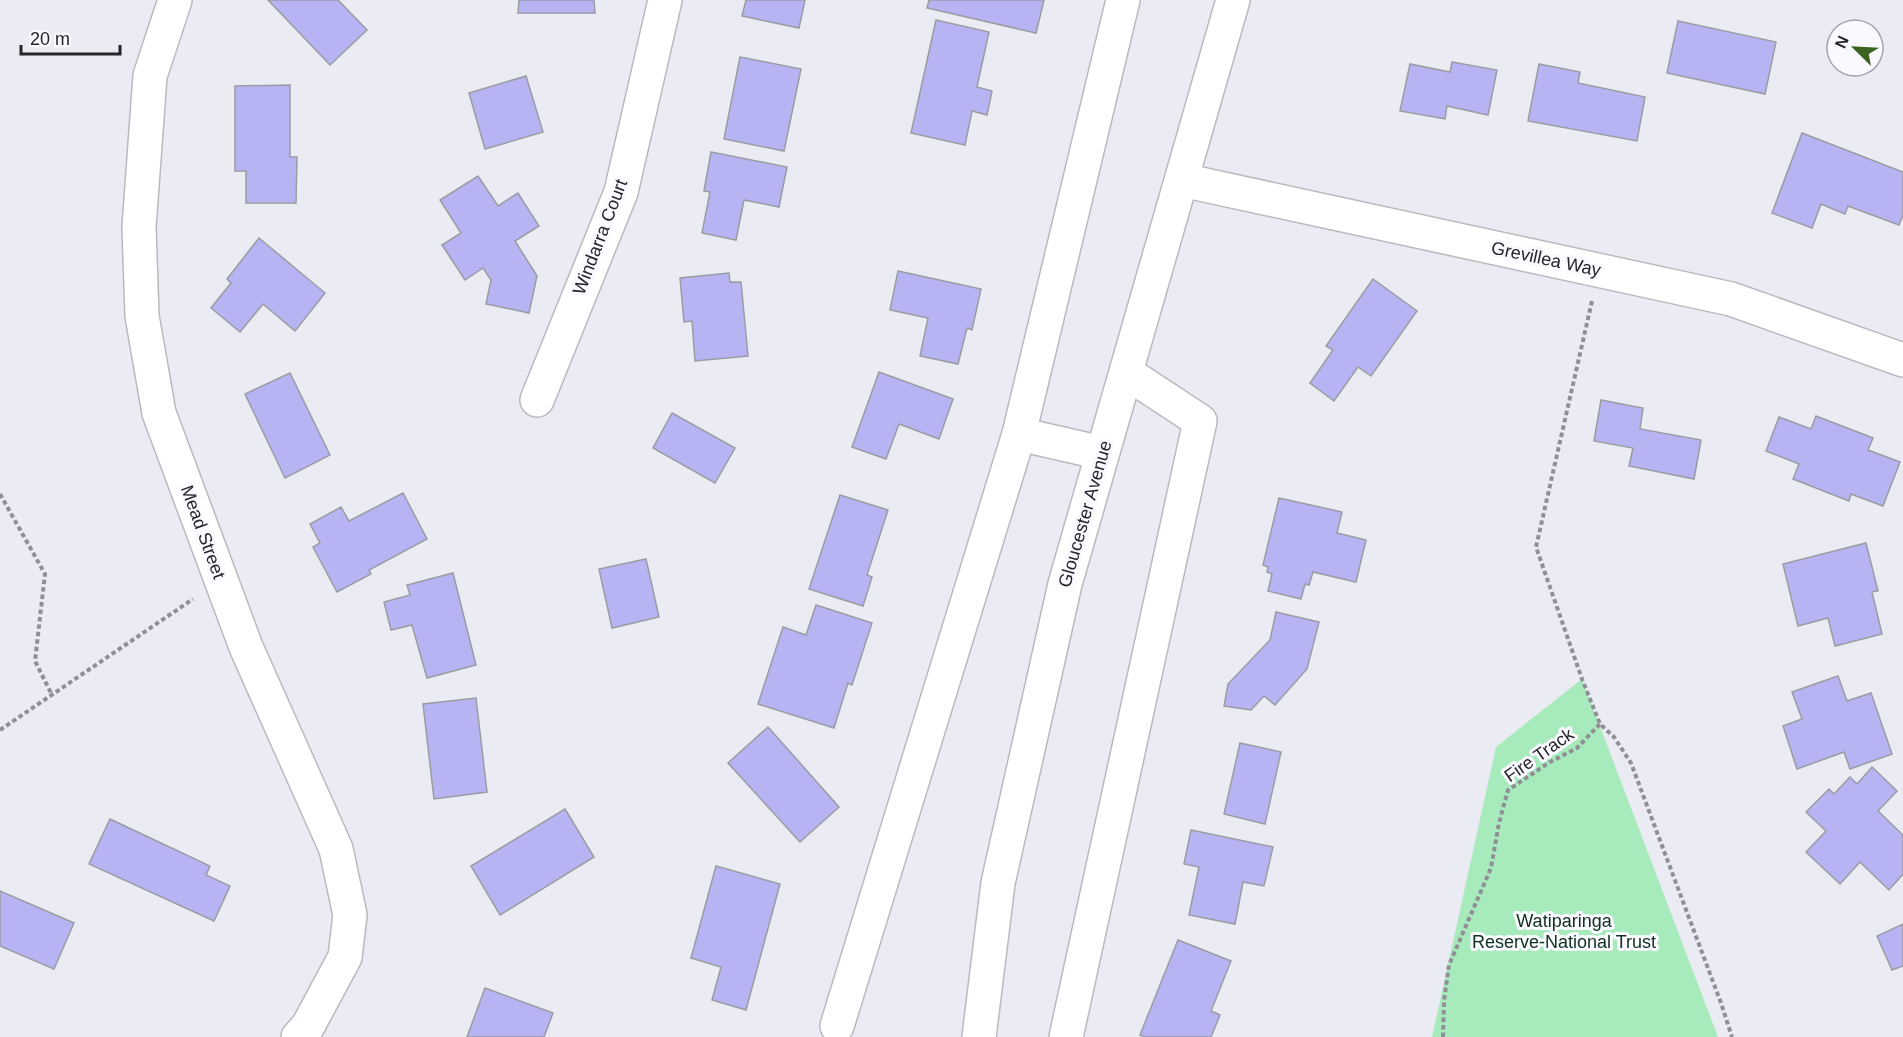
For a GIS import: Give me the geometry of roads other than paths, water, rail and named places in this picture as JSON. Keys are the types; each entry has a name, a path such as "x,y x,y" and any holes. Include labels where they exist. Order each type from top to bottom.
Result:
{"street":[{"name":"Mead Street","path":"175,0 150,75 139,227 142,316 159,413 246,647 336,849 350,915 345,957 308,1026 298,1037"},
{"name":"Windarra Court","path":"537,400 621,192 665,0"},
{"path":"837,1026 1019,434 1123,0"},
{"name":"Gloucester Avenue","path":"979,1037 998,883 1065,584 1233,0"},
{"name":"Grevillea Way","path":"1182,180 1731,299 1903,360"},
{"path":"1066,1037 1200,421 1126,373"},
{"path":"1019,434 1102,453"}],"park label":[{"name":"Watiparinga Reserve-National Trust","path":"1564,931"}]}
